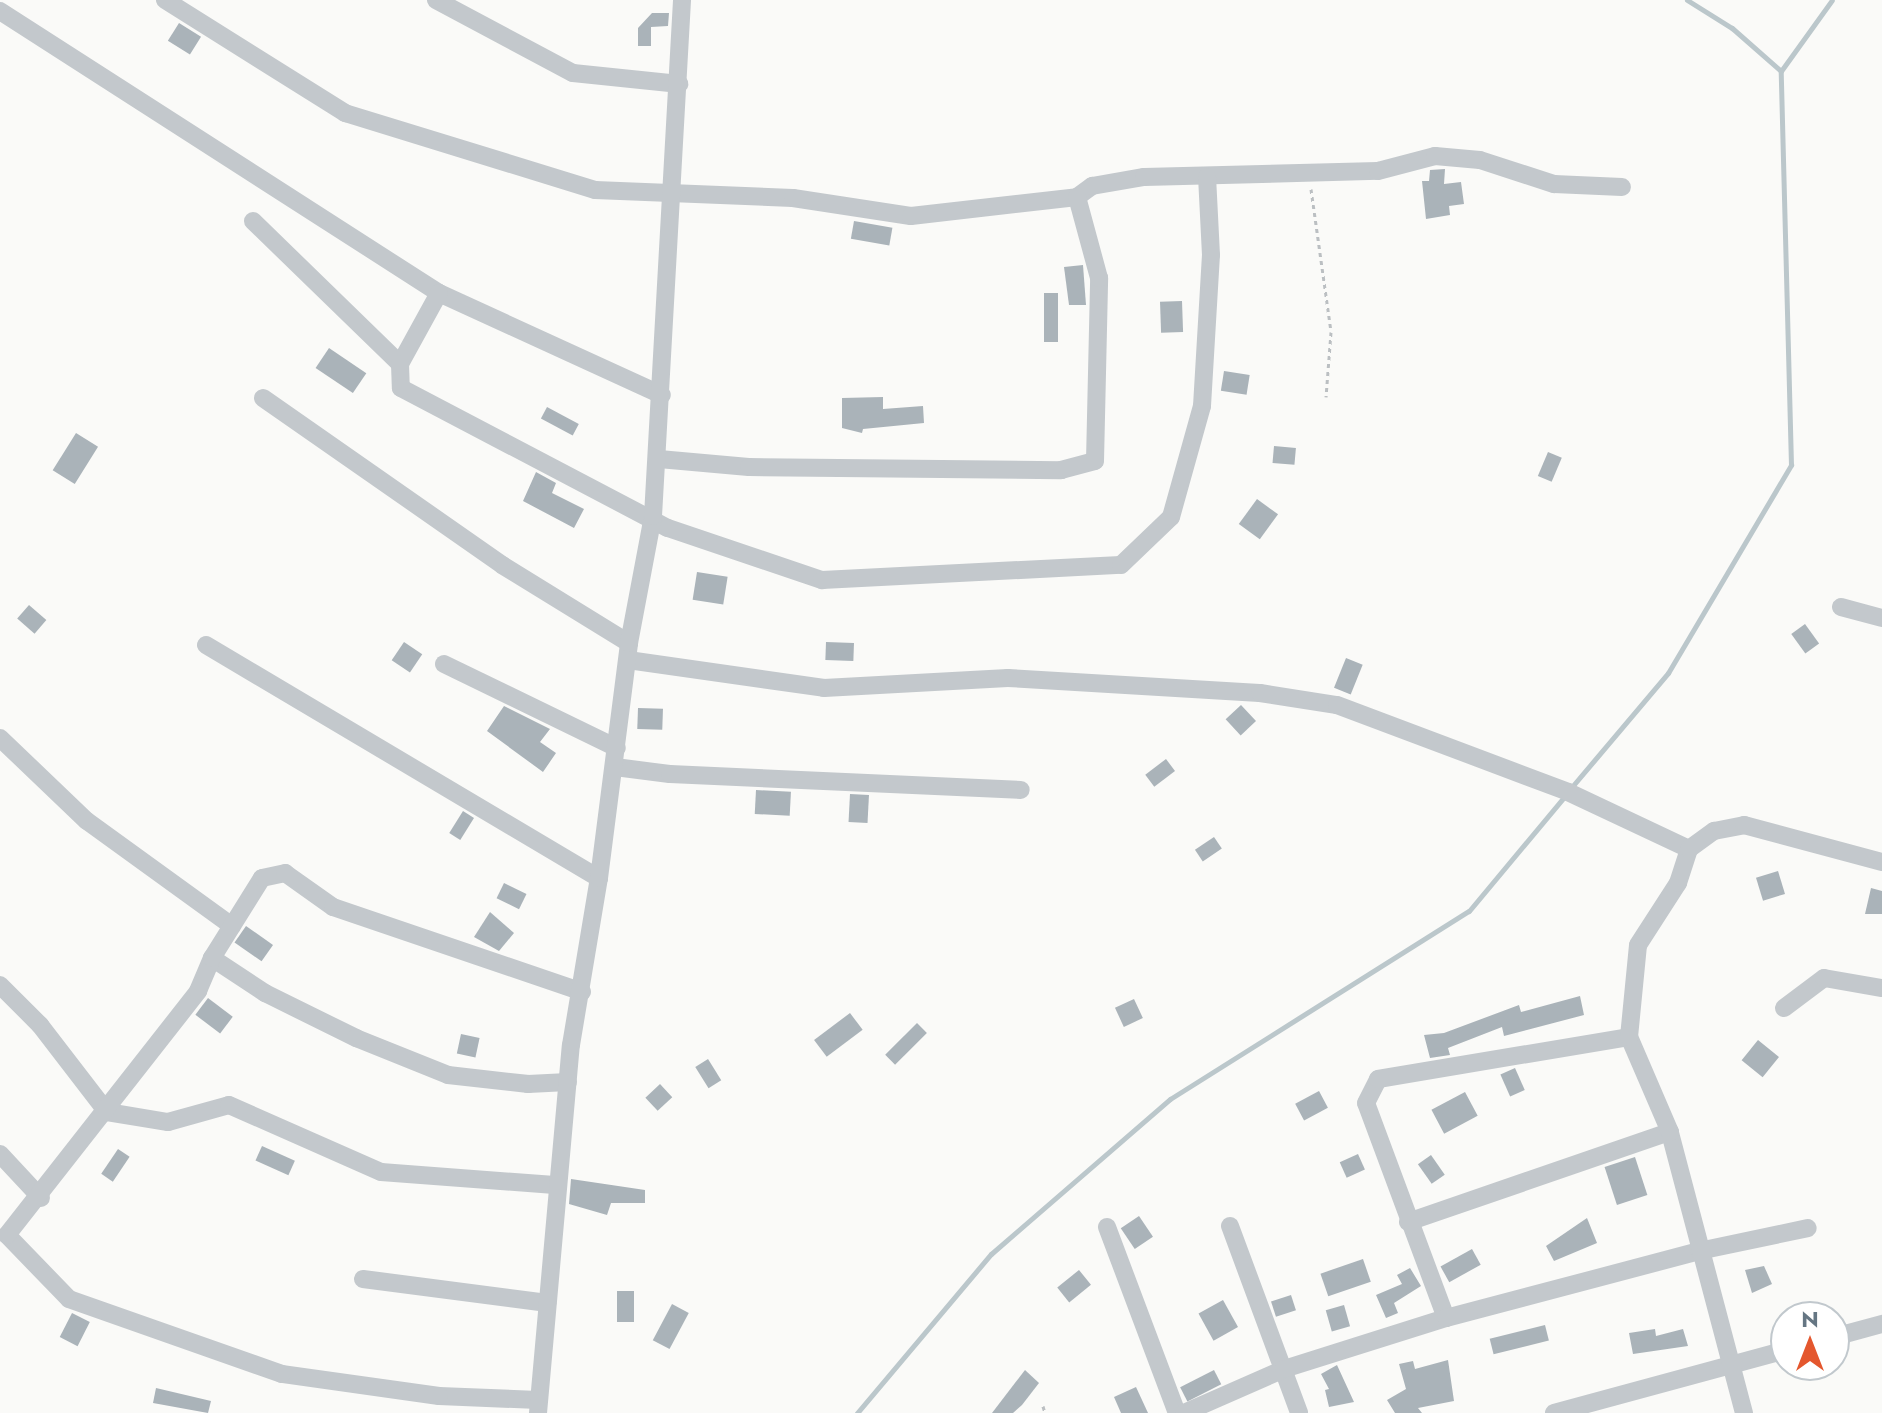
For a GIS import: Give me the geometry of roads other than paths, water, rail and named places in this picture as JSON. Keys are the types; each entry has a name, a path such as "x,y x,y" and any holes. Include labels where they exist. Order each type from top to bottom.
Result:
{"street":[{"path":"165,0 345,113 595,190 793,198 911,216 1077,197 1092,186 1144,177 1378,171 1435,156 1480,160 1554,184 1622,187"},
{"path":"436,0 573,73 679,84"},
{"path":"582,992 333,907 285,873 262,878 212,958 198,991 41,1198 7,1235 69,1299 282,1374 538,1406 555,1185 568,1082 582,992 599,878 629,652 653,516 659,459 682,0"},
{"path":"0,11 439,293 662,395"},
{"path":"439,293 400,364 401,388 653,516 668,528 822,580 1121,565 1171,517 1202,406 1211,255 1207,177"},
{"path":"659,459 749,467 1061,470 1095,461 1099,278 1077,197"},
{"path":"253,221 400,364"},
{"path":"263,398 629,652 824,688 1008,678 1260,693 1337,705 1568,792 1689,849"},
{"path":"1841,607 1882,618"},
{"path":"206,645 599,878"},
{"path":"444,664 616,758 670,774 1021,790"},
{"path":"0,738 87,821 232,926"},
{"path":"1744,1413 1728,1366 1670,1132 1629,1037 1638,945 1678,883 1689,849 1714,831 1744,825 1882,862"},
{"path":"212,958 265,993 343,1032 448,1075 528,1084 568,1082"},
{"path":"1784,1008 1824,978 1882,988"},
{"path":"0,985 40,1025 107,1112 168,1122 229,1105 381,1172 555,1185"},
{"path":"1446,1318 1366,1103 1378,1079 1629,1037"},
{"path":"1408,1222 1670,1132"},
{"path":"0,1154 41,1198"},
{"path":"1230,1226 1299,1413"},
{"path":"1107,1227 1177,1413"},
{"path":"1184,1413 1284,1369 1446,1318 1699,1251 1808,1228"},
{"path":"363,1279 547,1303"},
{"path":"1850,1333 1882,1324"},
{"path":"1554,1413 1770,1354"}],"waterway":[{"path":"1687,0 1732,28 1781,71"},
{"path":"1570,789 1668,673 1791,465 1781,71 1832,0"},
{"path":"857,1413 991,1254 1170,1099 1469,911 1564,797"}]}
